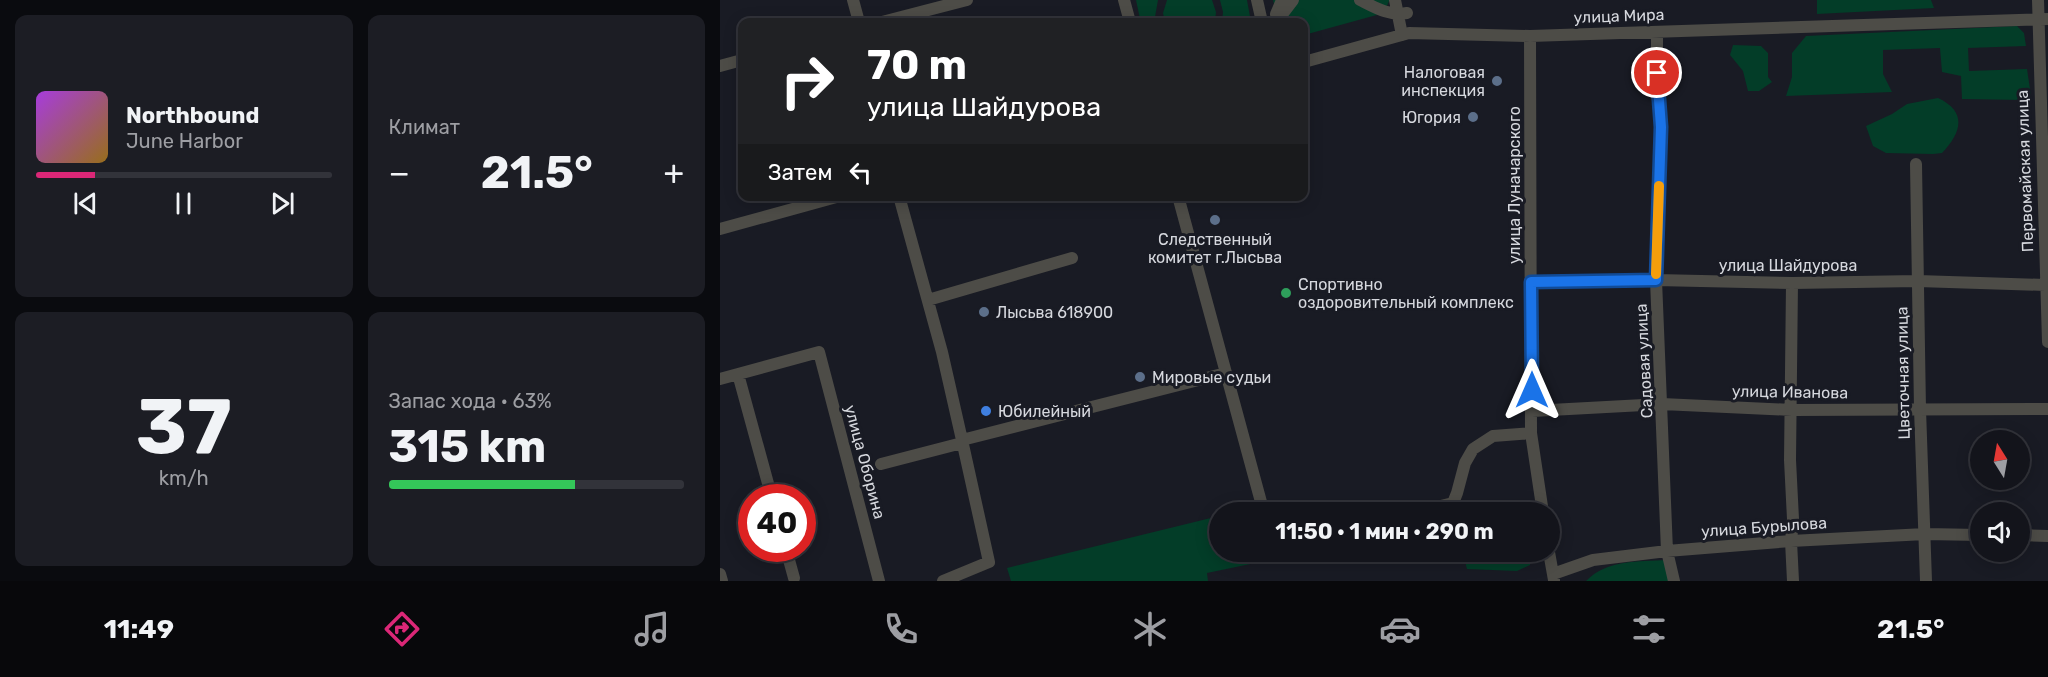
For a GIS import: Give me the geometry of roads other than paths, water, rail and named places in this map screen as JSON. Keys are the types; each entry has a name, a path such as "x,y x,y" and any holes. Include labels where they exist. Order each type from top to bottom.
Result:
{"street":[{"path":"853,0 858,18"},
{"path":"897,18 967,0"},
{"path":"1124,0 1129,18"},
{"path":"1257,0 1261,18"},
{"path":"1277,18 1282,0"},
{"path":"1279,18 1293,0"},
{"path":"1360,0 1398,14"},
{"path":"1380,0 1398,14"},
{"path":"1395,0 1402,35"},
{"name":"Первомайская улица","path":"2038,0 2043,19 2045,285 2048,342"},
{"name":"улица Мира","path":"1308,61 1409,33 1530,36 2043,19"},
{"name":"Садовая улица","path":"1657,32 1657,93 1661,127 1656,280 1667,551 1674,581"},
{"name":"улица Луначарского","path":"1530,36 1531,434 1541,502"},
{"path":"720,66 738,61"},
{"name":"Цветочная улица","path":"1916,164 1920,409 1926,581"},
{"path":"720,229 822,201"},
{"path":"900,201 928,300 988,561 944,581"},
{"path":"1179,201 1261,502"},
{"path":"928,300 1072,258"},
{"name":"улица Шайдурова","path":"1531,282 1656,280 1792,283 1918,280 2045,285"},
{"path":"1792,283 1790,460 1793,581"},
{"name":"улица Оборина","path":"738,374 819,352 879,581"},
{"path":"881,464 1226,373"},
{"path":"720,379 738,374 768,484"},
{"name":"улица Иванова","path":"1532,411 1662,404 1792,410 2048,409"},
{"path":"1453,502 1465,463 1473,449 1493,436 1531,434"},
{"name":"улица Бурылова","path":"1553,577 1593,560 1667,551 1791,541 1925,534 1970,535"},
{"path":"2030,536 2048,536"},
{"path":"790,562 794,578"},
{"path":"1551,562 1553,577"},
{"path":"720,574 722,581"}],"place":[{"name":"Налоговая инспекция","path":"1497,81"},
{"name":"Югория","path":"1473,117"},
{"name":"Следственный комитет г.Лысьва","path":"1215,220"},
{"name":"Спортивно оздоровительный комплекс","path":"1286,293"},
{"name":"Лысьва 618900","path":"984,312"},
{"name":"Мировые судьи","path":"1140,377"},
{"name":"Юбилейный","path":"986,411"}]}
